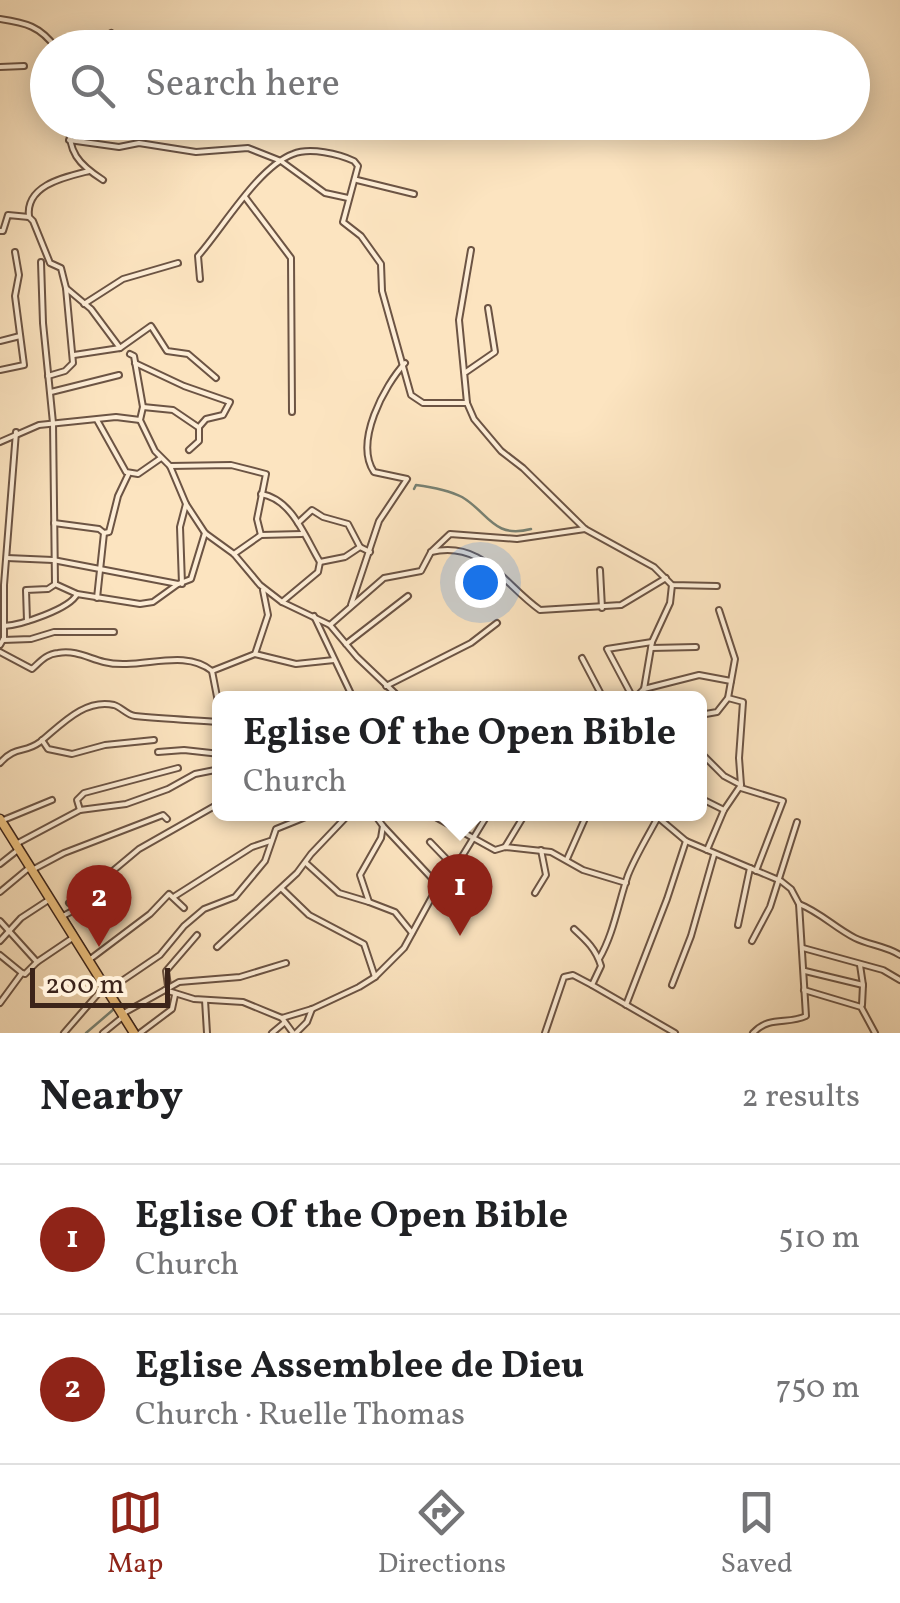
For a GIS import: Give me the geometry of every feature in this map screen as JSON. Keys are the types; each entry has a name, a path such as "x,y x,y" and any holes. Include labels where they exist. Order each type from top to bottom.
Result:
{"main road":[{"path":"2,819 138,1033"}],"street":[{"path":"0,19 32,24 41,30"},
{"path":"0,67 24,66"},
{"path":"103,180 73,155 68,140 119,148 139,143 196,152 248,148 281,161 325,193 350,198"},
{"path":"200,279 198,256 244,196 281,161 298,152 344,156 358,166 343,222 361,236 381,264 382,291 412,395 417,400 467,403"},
{"path":"48,376 65,371 73,363 74,355 61,268 50,263 29,217 29,202 38,190 89,170"},
{"path":"357,180 414,194"},
{"path":"244,196 290,258 292,412"},
{"path":"0,231 8,215 29,217"},
{"path":"471,250 459,320 467,403 474,419 501,451 584,529 672,585 670,603 652,645 644,688"},
{"path":"0,370 24,365 15,296 15,252"},
{"path":"41,262 54,423 55,584"},
{"path":"84,304 124,278 178,264"},
{"path":"66,288 120,348"},
{"path":"465,373 495,352 488,308"},
{"path":"74,355 120,348 151,326 167,352 188,354 216,378"},
{"path":"0,341 21,335"},
{"path":"130,354 143,407 140,420 161,458 170,466 186,504 205,533 234,554 268,602 256,654"},
{"path":"135,363 230,402 223,415 206,419 199,427 199,441 188,450"},
{"path":"351,605 379,522 407,479 374,472 369,454 378,400 405,363"},
{"path":"50,392 119,376"},
{"path":"143,407 173,410 199,427"},
{"path":"0,442 16,432 54,423 126,416 140,420"},
{"path":"97,420 119,464 130,473 138,474 161,458"},
{"path":"16,432 1,642 31,640 54,632 114,632"},
{"path":"170,466 231,465 266,474 257,519 261,535"},
{"path":"104,533 109,532 118,496 130,473"},
{"path":"261,494 282,503 320,562 318,572 282,602"},
{"path":"180,584 180,527 186,504"},
{"path":"297,524 312,510 348,524 360,547 371,553"},
{"path":"54,523 104,533"},
{"path":"330,625 384,578 418,573 430,552 450,534 517,539 584,529"},
{"path":"97,598 104,533"},
{"path":"55,584 76,594 124,604 153,602 194,574 205,533"},
{"path":"234,554 261,535 302,534"},
{"path":"320,562 345,557 360,547"},
{"path":"430,552 461,549 492,567 540,610 602,608 631,602 666,578"},
{"path":"7,558 53,560 180,584"},
{"path":"600,570 602,608"},
{"path":"27,621 26,590 55,584"},
{"path":"672,585 717,586"},
{"path":"260,586 296,611 330,625 392,691"},
{"path":"4,626 70,605 76,594"},
{"path":"346,644 408,596"},
{"path":"707,714 717,712 728,698 735,660 719,610"},
{"path":"314,616 349,691"},
{"path":"386,686 470,643 497,623"},
{"path":"630,691 608,649 652,645 696,648"},
{"path":"0,652 32,669 52,654 73,652 126,664 183,660 208,666 216,691"},
{"path":"212,671 256,654 296,664 336,660"},
{"path":"582,658 599,691"},
{"path":"641,691 700,675 731,681"},
{"path":"707,850 724,810 741,787 743,702 728,698"},
{"path":"0,763 5,752 42,740 65,719 100,706 114,705 132,715 167,720 212,722"},
{"path":"42,740 48,749 72,754 104,745 154,740"},
{"path":"158,752 212,753"},
{"path":"707,759 741,787 783,801 753,869 738,925"},
{"path":"80,810 76,800 84,793 178,768"},
{"path":"0,864 18,844 80,810 126,804 212,771"},
{"path":"2,819 52,800"},
{"path":"707,802 724,810"},
{"path":"69,903 139,848 212,807"},
{"path":"0,892 64,852 163,815 166,819"},
{"path":"64,1033 108,988 160,956 204,909 235,897 264,860 270,841 284,824 293,821"},
{"path":"217,948 306,863 343,821"},
{"path":"379,821 440,886"},
{"path":"444,821 495,850 541,850 568,859 583,870 626,883"},
{"path":"272,1033 283,1020 375,977 404,948 484,821"},
{"path":"505,847 521,821"},
{"path":"568,859 584,821"},
{"path":"599,960 613,936 626,883 653,821"},
{"path":"663,821 686,841 779,880 799,904 806,1016 768,1021 753,1033"},
{"path":"752,941 770,908 796,822"},
{"path":"368,902 360,876 381,838 383,826"},
{"path":"174,897 252,847 270,841"},
{"path":"626,1005 686,841"},
{"path":"430,842 455,868"},
{"path":"535,893 546,875 541,850"},
{"path":"672,985 691,936 714,855"},
{"path":"306,863 339,892 396,912 413,933"},
{"path":"281,888 309,915 364,944 375,977"},
{"path":"89,960 150,914 169,894 184,908"},
{"path":"0,941 50,898"},
{"path":"61,917 102,901"},
{"path":"799,904 813,909 858,940 900,955"},
{"path":"0,921 37,962"},
{"path":"574,929 591,945 601,966 592,986"},
{"path":"167,988 166,971 198,935"},
{"path":"0,1002 22,974 74,936"},
{"path":"802,948 882,970 900,980"},
{"path":"0,955 22,974"},
{"path":"102,1033 124,1013 167,988 198,978 240,977 286,962"},
{"path":"860,963 862,1007 875,1033"},
{"path":"805,971 863,985"},
{"path":"545,1033 564,978 573,974 675,1033"},
{"path":"167,988 205,1000 243,1002 283,1020 295,1033 307,1022 312,1009"},
{"path":"804,990 862,1007"},
{"path":"138,1033 172,1009 175,993"},
{"path":"205,1000 206,1033"}],"waterway":[{"path":"414,489 416,485 457,495 492,523 508,530 531,529"},
{"path":"66,917 89,954"},
{"path":"116,996 138,1032"},
{"path":"86,1033 114,1009"}],"place":[{"name":"Eglise Of the Open Bible","path":"460,936"},
{"name":"Eglise Assemblee de Dieu","path":"99,947"}]}
